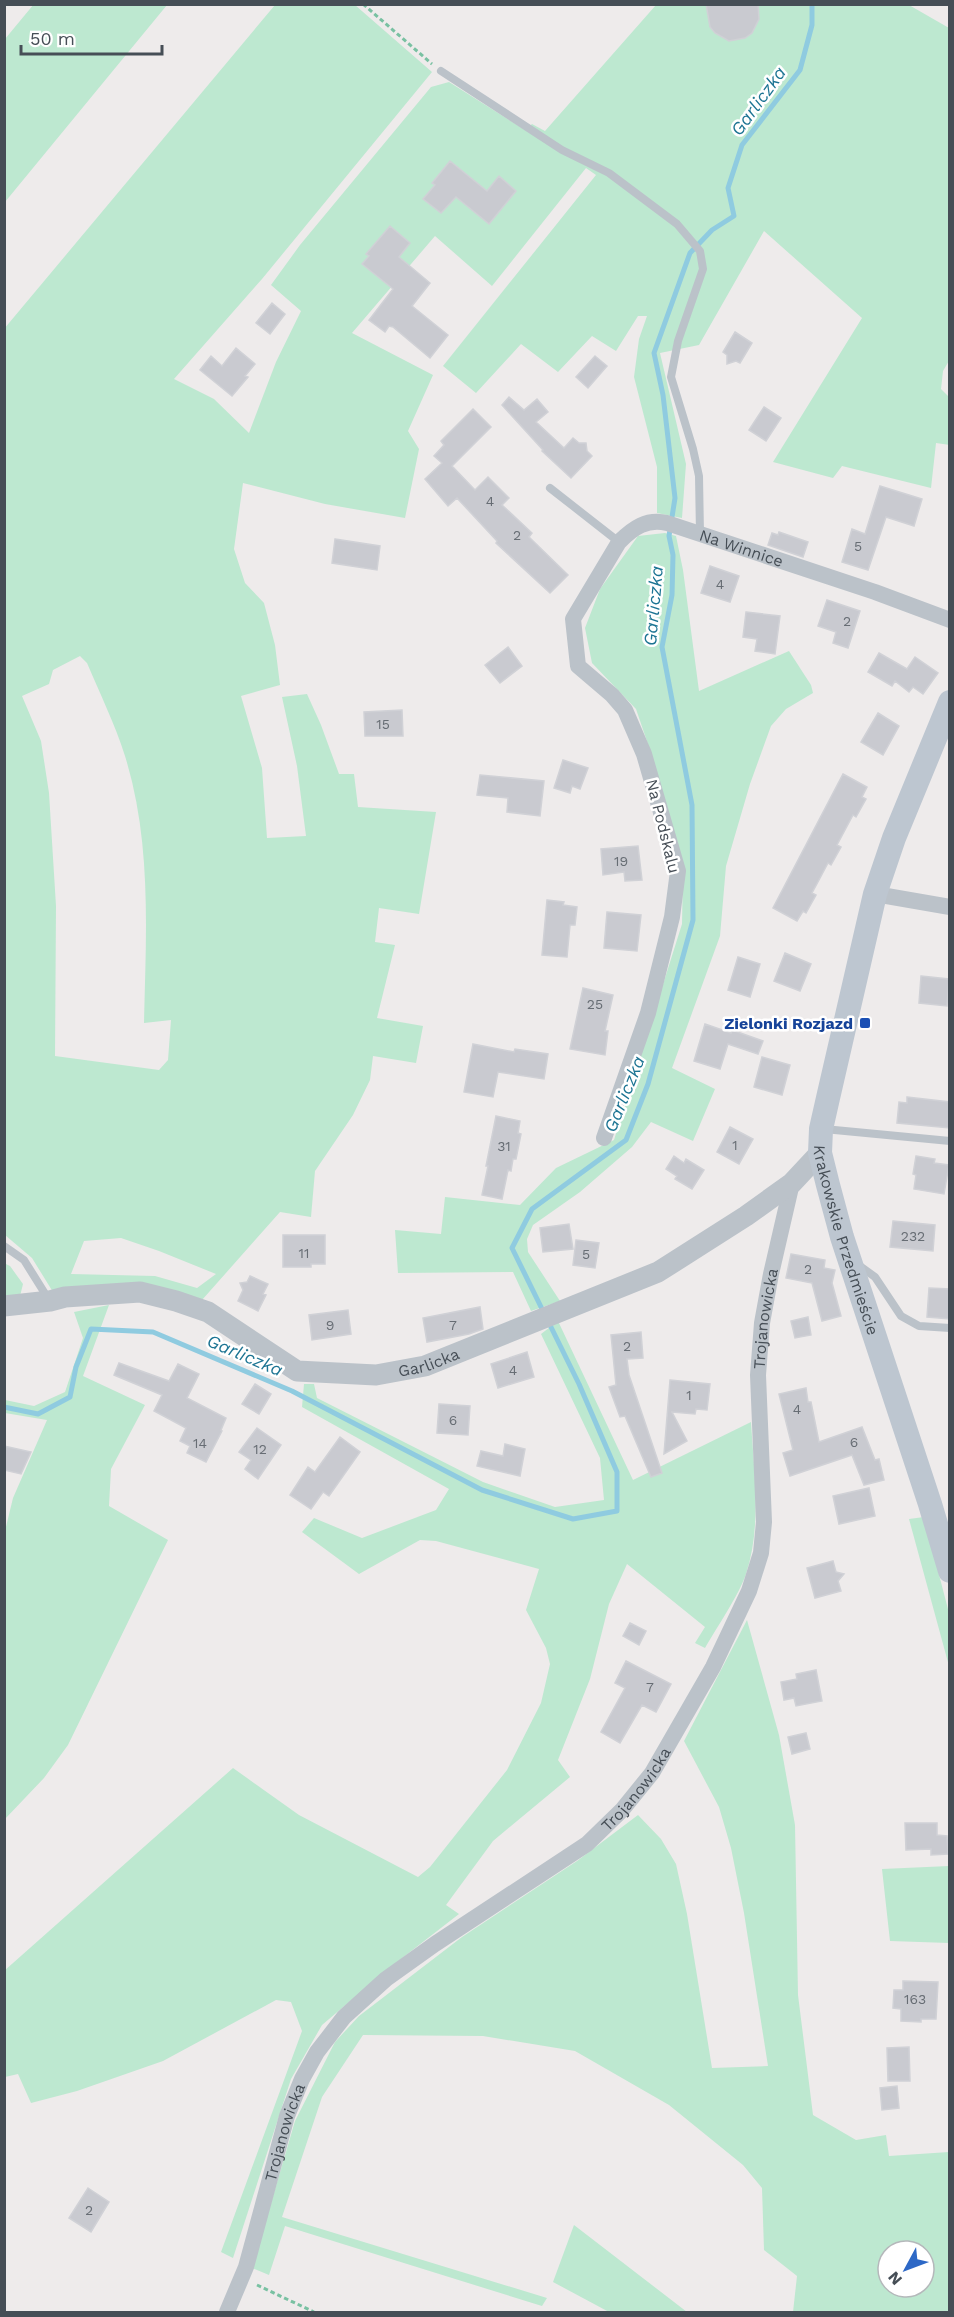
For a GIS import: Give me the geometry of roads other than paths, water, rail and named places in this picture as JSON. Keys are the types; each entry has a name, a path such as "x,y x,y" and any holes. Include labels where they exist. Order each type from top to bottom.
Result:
{"main road":[{"name":"Krakowskie Przedmieście","path":"950,702 891,846 875,894 821,1129 820,1153 849,1258 950,1571"}],"street":[{"name":"Na Winnice","path":"619,542 640,525 651,522 672,524 875,592 950,620"},
{"name":"Na Podskalu","path":"604,1138 648,1013 672,917 678,871 645,754 625,710 612,695 578,666 573,619 619,542"},
{"path":"875,894 950,907"},
{"name":"Garlicka","path":"4,1306 65,1297 140,1292 208,1312 297,1371 376,1376 425,1366 658,1272 746,1216 792,1183 820,1153"},
{"name":"Trojanowicka","path":"227,2313 244,2272 291,2107 302,2079 317,2052 344,2017 402,1967 594,1837 622,1810 652,1773 713,1667 749,1591 761,1553 764,1522 758,1375 762,1323 792,1183"}],"lane":[{"path":"441,71 562,150 609,173 660,210 691,238 700,251 703,269 678,341 671,377 697,467 700,535"},
{"path":"550,488 619,542"},
{"path":"821,1129 950,1141"},
{"path":"4,1246 24,1260 50,1301"},
{"path":"849,1258 875,1277 901,1316 919,1326 950,1328"}],"waterway":[{"name":"Garliczka","path":"544,1313 512,1248 532,1209 626,1140 648,1084 693,920 692,805 662,647 672,595 673,555 669,536 675,498 663,395 654,353 690,253 712,230 734,216 728,188 742,145 800,70 812,25 812,4"},
{"name":"Garliczka","path":"4,1407 38,1414 70,1397 76,1367 91,1329 153,1332 292,1391 482,1490 573,1519 617,1511 617,1472 579,1384 548,1321"}],"place":[{"name":"Zielonki Rozjazd","path":"865,1023"}]}
